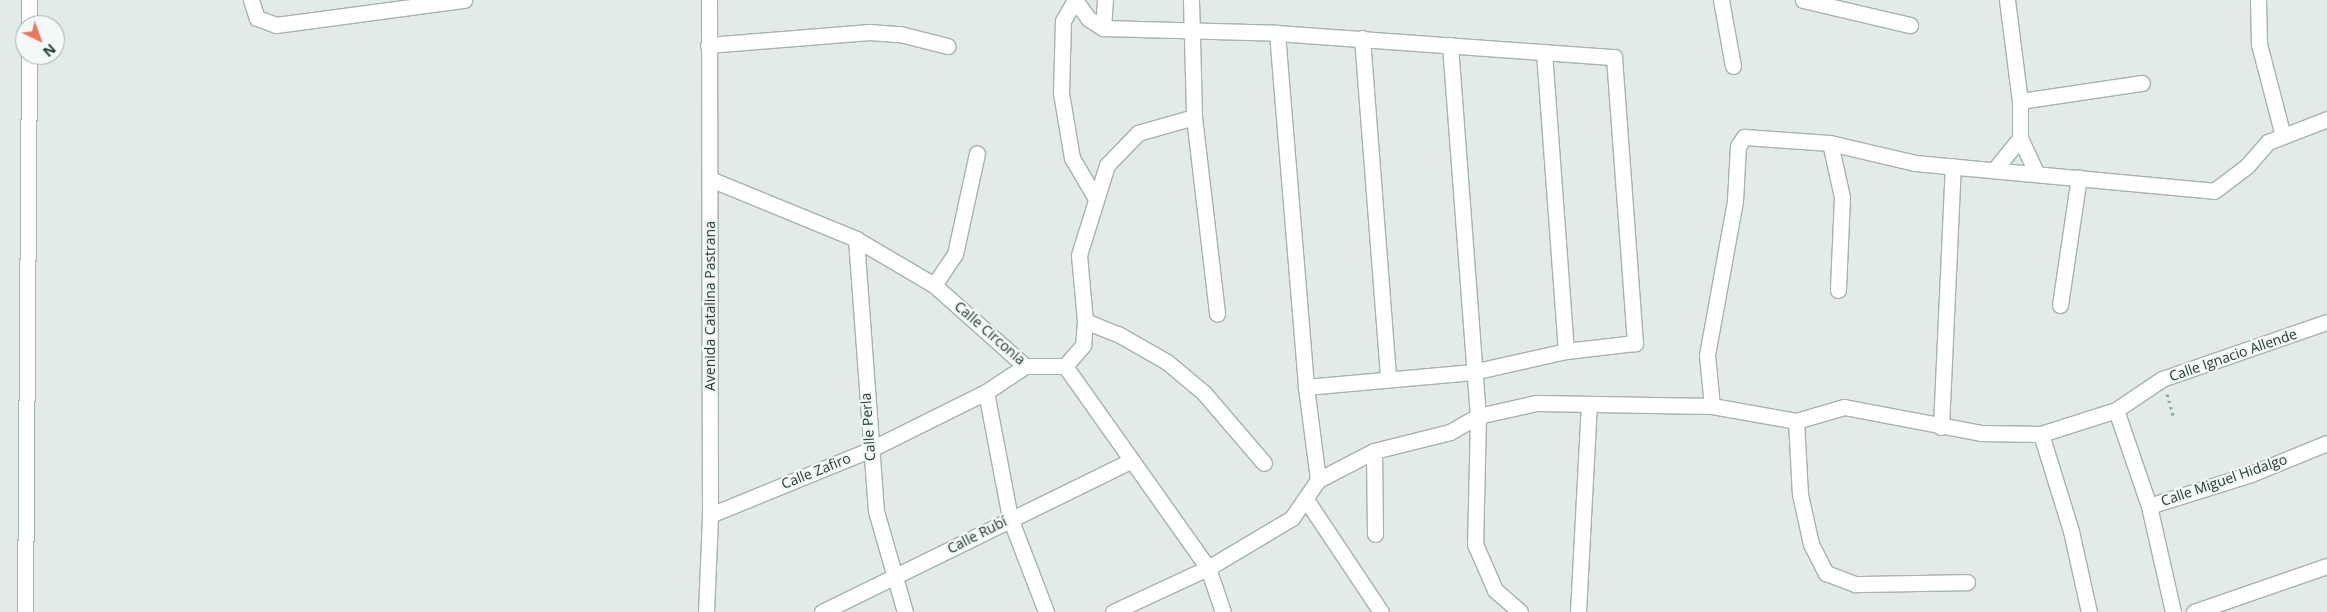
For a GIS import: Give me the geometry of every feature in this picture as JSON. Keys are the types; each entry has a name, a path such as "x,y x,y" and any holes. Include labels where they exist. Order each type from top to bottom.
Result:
{"street":[{"path":"29,0 29,15"},
{"path":"251,0 257,18 276,25 464,0"},
{"name":"Avenida Catalina Pastrana","path":"706,612 710,515 709,0"},
{"path":"1095,197 1072,158 1061,93 1063,21 1075,0 1089,19 1103,28 1277,33 1614,57 1635,343 1566,351 1473,372 1388,378 1306,387"},
{"path":"1103,28 1105,0"},
{"path":"1191,0 1190,30 1194,118 1217,314"},
{"path":"1721,0 1733,66"},
{"path":"1803,0 1842,4 1910,25"},
{"path":"2007,0 2020,101 2020,138 2036,173"},
{"path":"2258,0 2259,44 2283,136"},
{"path":"708,45 868,32 900,34 947,46"},
{"path":"1277,33 1306,387 1318,480"},
{"path":"1362,38 1388,378"},
{"path":"1450,45 1473,372 1478,416 1474,544 1495,590 1520,612"},
{"path":"1544,52 1566,351"},
{"path":"24,612 29,65"},
{"path":"2020,101 2142,83"},
{"path":"1194,118 1138,133 1107,165 1095,197 1079,255 1085,321 1083,345 1065,366 1208,568 1223,612"},
{"path":"1712,406 1707,355 1735,201 1738,146 1744,137 1830,144 1915,163 2214,191 2247,166 2268,142 2327,119"},
{"path":"1995,169 2020,138"},
{"path":"1830,144 1842,197 1838,290"},
{"path":"934,285 955,254 977,153"},
{"path":"1941,427 1953,166"},
{"path":"2060,305 2080,177"},
{"name":"Calle Circonia","path":"710,179 856,239 934,285 1025,366 1065,366"},
{"name":"Calle Perla","path":"856,239 869,450 876,511 905,612"},
{"path":"1085,321 1118,334 1166,362 1204,393 1264,463"},
{"name":"Calle Ignacio Allende","path":"1796,421 1844,407 1941,427 1981,433 2042,434 2116,410 2162,380 2326,327"},
{"name":"Calle Zafiro","path":"710,515 869,450 986,392 1025,366"},
{"path":"986,392 1010,518 1046,612"},
{"path":"1113,612 1208,568 1292,518 1307,500 1318,480 1374,451 1450,432 1478,416 1536,403 1712,406 1796,421 1800,494 1810,544 1826,573 1855,584 1968,582"},
{"path":"1578,612 1589,404"},
{"name":"Calle Miguel Hidalgo","path":"2116,410 2149,506 2173,612"},
{"path":"2042,434 2071,531 2089,612"},
{"name":"Calle Miguel Hidalgo","path":"2149,506 2251,474 2327,442"},
{"path":"1374,451 1375,534"},
{"name":"Calle Rubí","path":"822,612 894,578 1010,518 1132,460"},
{"path":"1307,500 1380,612"},
{"path":"2194,612 2327,566"}]}
